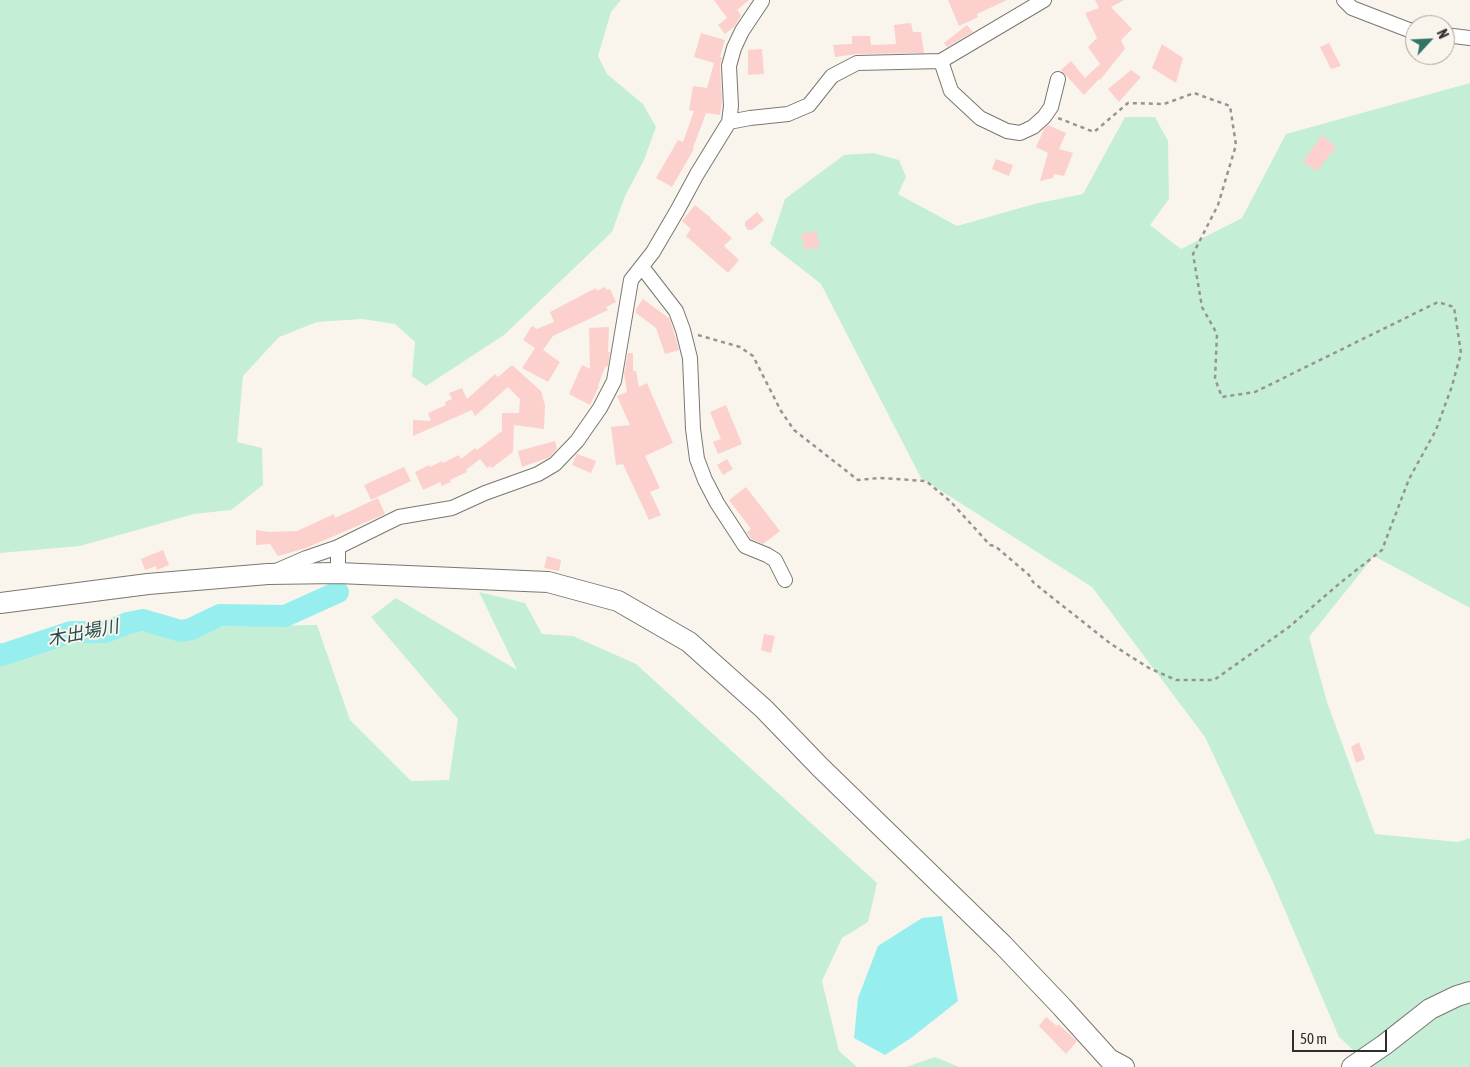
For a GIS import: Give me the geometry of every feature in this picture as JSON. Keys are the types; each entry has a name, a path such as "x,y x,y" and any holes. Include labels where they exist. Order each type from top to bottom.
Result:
{"street":[{"path":"729,122 788,114 809,105 832,76 857,63 941,61 1044,0"},
{"path":"1344,0 1352,8 1405,28"},
{"path":"268,574 338,547 399,517 452,508 485,493 538,474 555,464 577,441 600,408 614,381 631,280 653,252 729,122 731,106 729,66 734,48 742,31 762,1"},
{"path":"1455,36 1470,38"},
{"path":"941,61 951,91 980,118 1007,130 1020,133 1033,127 1047,113 1051,107 1058,79"},
{"path":"642,267 676,311 683,330 690,358 693,429 697,459 705,480 717,503 745,546 775,560 785,580"},
{"path":"338,547 338,573"},
{"path":"0,604 148,584 268,574 338,573 548,582 618,600 689,642 764,710 820,768 1002,945 1062,1006 1109,1059 1124,1067"},
{"path":"1352,1067 1430,1009 1470,992"}],"path":[{"path":"683,330 711,340 740,347 753,356 781,411 794,430 858,480 879,478 926,481 951,502 990,544 1029,575 1033,582 1111,644 1149,668 1176,680 1214,680 1289,628 1340,583 1382,550 1409,479 1436,430 1452,386 1461,353 1454,307 1438,302 1255,392 1222,397 1215,379 1217,334 1202,307 1193,254 1218,204 1236,145 1230,106 1194,93 1164,104 1128,103 1094,132 1047,113"}],"green space":[{"path":"0,0 621,0 611,12 598,56 607,74 643,104 656,127 644,160 625,196 612,232 504,335 426,386 412,376 415,342 395,324 362,319 317,322 279,337 243,376 237,442 262,448 263,485 231,510 194,514 80,546 0,553"},
{"path":"1470,83 1470,608 1374,556 1309,637 1327,702 1375,834 1458,842 1470,838 1470,1067 1372,1067 1339,1037 1272,880 1205,737 1092,587 921,478 821,284 770,244 785,199 844,155 873,153 899,160 906,177 898,194 957,226 1034,204 1083,194 1125,117 1155,117 1168,141 1169,199 1150,225 1181,249 1242,218 1286,134"},
{"path":"479,592 525,603 542,634 573,636 636,664 877,883 868,922 842,938 822,981 839,1051 857,1067 0,1067 0,649 182,627 317,625 350,720 411,781 449,780 458,719 371,617 396,598 517,670"},
{"path":"935,1057 959,1067 906,1067"}],"water":[{"path":"942,916 958,1001 911,1038 885,1055 854,1038 858,998 878,946 922,918"}],"building":[{"path":"714,0 749,0 737,10 741,15 739,19 735,26 725,34 718,25 727,18"},
{"path":"948,0 1007,0 977,14 978,17 959,26"},
{"path":"1095,0 1124,0 1111,7 1132,29 1121,40 1125,49 1100,80 1084,95 1061,70 1071,61 1085,78 1100,64 1088,47 1097,38 1085,13 1099,8"},
{"path":"911,23 913,32 921,32 924,53 857,54 835,57 833,45 852,44 852,36 870,36 871,45 896,44 894,25"},
{"path":"967,25 973,32 947,47 944,43"},
{"path":"701,33 725,40 720,57 722,57 720,66 722,101 720,115 706,113 694,149 672,187 656,178 678,140 683,142 694,111 689,110 693,86 707,88 714,63 694,57"},
{"path":"1329,43 1341,66 1331,69 1320,47"},
{"path":"1162,44 1183,58 1176,83 1152,68"},
{"path":"762,49 764,74 748,75 748,50"},
{"path":"1131,70 1141,77 1119,102 1108,89"},
{"path":"1048,125 1066,133 1059,149 1073,153 1064,176 1054,174 1053,178 1040,181 1048,153 1036,147 1044,129"},
{"path":"1322,135 1336,147 1317,171 1303,162"},
{"path":"996,159 1013,165 1009,176 992,169"},
{"path":"695,205 732,238 724,246 739,260 728,273 686,236 691,229 682,221"},
{"path":"757,212 764,220 752,230 748,230 745,222"},
{"path":"816,231 820,247 805,250 801,234"},
{"path":"605,287 607,290 610,289 616,302 606,307 608,310 553,336 543,350 560,362 548,382 522,368 535,348 523,340 532,326 537,329 554,322 550,312 596,288 597,291"},
{"path":"643,299 670,319 679,350 665,354 656,328 636,313 636,309"},
{"path":"609,327 608,352 610,352 608,366 605,367 590,405 569,394 582,365 590,369 589,328"},
{"path":"628,353 633,353 633,371 636,371 639,387 647,383 673,443 645,456 660,488 650,492 661,515 649,520 623,464 616,465 611,427 630,425 617,396 627,392 624,374"},
{"path":"512,365 541,391 545,405 544,429 514,425 513,452 492,468 490,466 487,468 480,459 466,470 467,472 450,480 451,482 442,486 440,482 423,490 415,472 429,465 430,467 442,461 443,463 459,455 461,459 475,448 477,450 502,431 502,413 519,413 520,399 508,387 475,416 472,410 413,436 413,420 431,421 428,413 446,405 445,402 452,399 449,393 462,388 467,399 495,374 498,377"},
{"path":"726,405 742,444 718,454 713,442 721,439 710,412"},
{"path":"555,441 557,449 550,457 522,467 518,451"},
{"path":"577,454 596,461 591,473 572,465"},
{"path":"727,459 733,469 723,475 717,465"},
{"path":"404,467 411,481 371,500 364,485"},
{"path":"746,487 780,531 763,544 751,539 747,532 751,529 729,500"},
{"path":"378,498 385,514 306,548 278,556 270,544 256,545 256,530 269,532 297,531 334,514 335,518"},
{"path":"163,550 169,565 157,570 156,566 145,570 141,559"},
{"path":"547,556 561,560 559,571 544,568"},
{"path":"764,634 775,636 771,653 761,650"},
{"path":"1359,742 1365,759 1356,763 1351,747"},
{"path":"1046,1017 1057,1026 1058,1024 1077,1041 1066,1054 1039,1026"}],"waterway":[{"name":"木出場川","path":"0,654 2,655 71,632 105,632 128,623 143,620 181,631 191,629 220,615 285,616 338,592"}]}
